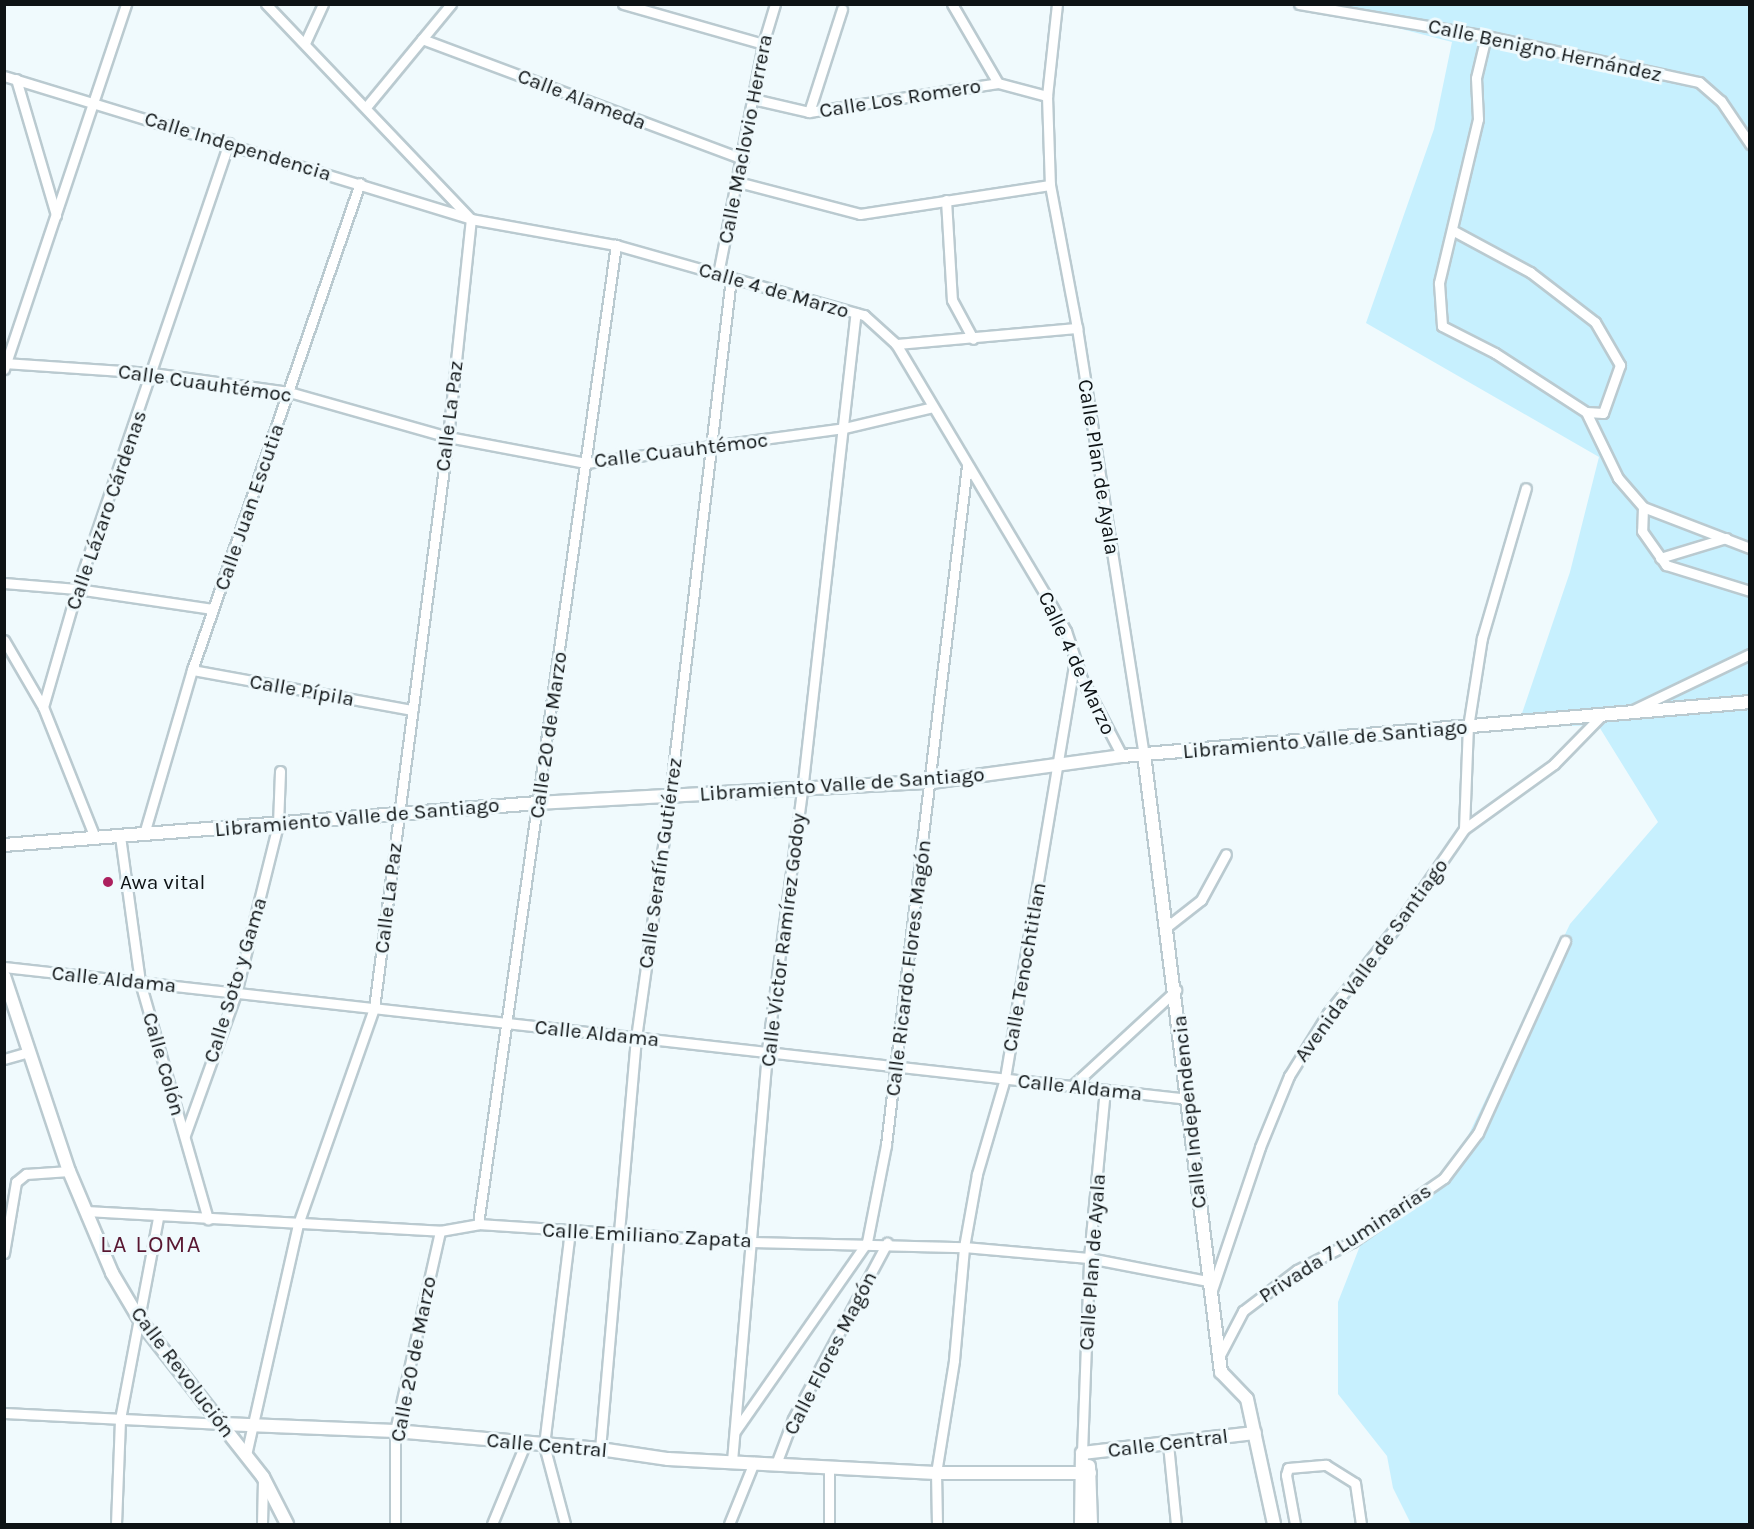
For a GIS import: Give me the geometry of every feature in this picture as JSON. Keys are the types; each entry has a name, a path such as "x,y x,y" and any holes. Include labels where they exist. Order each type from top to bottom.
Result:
{"street":[{"path":"6,362 126,4"},
{"path":"266,4 367,106 471,219"},
{"path":"305,43 323,4"},
{"path":"367,106 450,4"},
{"path":"623,4 763,44"},
{"name":"Calle Maclovio Herrera","path":"718,274 743,159 763,44 775,4"},
{"path":"952,4 998,82"},
{"name":"Calle Plan de Ayala","path":"1057,4 1047,96 1050,185 1077,328 1144,754 1164,929"},
{"name":"Calle Benigno Hernández","path":"1299,4 1486,36 1699,82 1721,101 1749,144"},
{"path":"809,112 842,9"},
{"path":"1452,230 1530,272 1595,322 1620,365 1603,413 1586,412 1495,353 1442,326 1439,283 1478,119 1476,78 1486,36"},
{"name":"Calle Alameda","path":"422,39 743,159"},
{"name":"Calle Independencia","path":"4,76 360,183 471,219"},
{"path":"16,80 56,216"},
{"name":"Calle Los Romero","path":"753,99 809,112 998,82 1047,96"},
{"name":"Calle Lázaro Cárdenas","path":"44,707 77,589 229,143"},
{"path":"738,182 860,214 1050,185"},
{"name":"Calle Juan Escutia","path":"144,834 192,669 360,183"},
{"path":"946,200 952,300 973,339"},
{"name":"Calle 4 de Marzo","path":"471,219 616,245 856,313 896,344 967,466 1046,594 1075,657 1082,679 1122,756"},
{"name":"Calle La Paz","path":"246,1455 250,1425 298,1224 374,1008 448,437 471,219"},
{"name":"Calle 20 de Marzo","path":"478,1224 504,1023 538,803 616,245"},
{"name":"Calle Serafín Gutiérrez","path":"600,1449 621,1232 636,1038 670,795 713,447 731,278"},
{"name":"Calle Víctor Ramírez Godoy","path":"732,1461 767,1050 802,791 856,313"},
{"path":"896,344 1077,328"},
{"path":"4,345 6,362"},
{"name":"Calle Cuauhtémoc","path":"6,362 152,373 289,392 448,437 586,463 844,428 933,407"},
{"path":"1586,412 1618,478 1643,507 1749,548"},
{"name":"Calle Ricardo Flores Magón","path":"736,1430 867,1242 886,1145 896,1068 932,782 967,466"},
{"path":"1464,829 1468,727 1482,638 1527,488"},
{"path":"1643,507 1642,531 1666,566 1749,591"},
{"path":"1660,558 1726,538"},
{"path":"4,583 77,589 213,609"},
{"path":"4,640 44,707 95,838"},
{"path":"1625,714 1749,654"},
{"name":"Calle Tenochtitlan","path":"937,1524 936,1473 954,1360 964,1247 978,1174 1005,1078 1059,765 1075,657"},
{"name":"Calle Pípila","path":"192,669 412,710"},
{"name":"Libramiento Valle de Santiago","path":"4,845 538,803 670,795 802,791 932,782 1122,756 1749,702"},
{"name":"Avenida Valle de Santiago","path":"1210,1295 1260,1147 1289,1076 1328,1013 1400,923 1464,829 1554,764 1601,716"},
{"name":"Calle Soto y Gama","path":"185,1135 236,993 278,824 280,771"},
{"name":"Calle Colón","path":"120,836 140,982 208,1219"},
{"path":"1164,929 1201,900 1226,854"},
{"name":"Calle Independencia","path":"1164,929 1176,990 1207,1281 1221,1372 1247,1399 1274,1524"},
{"name":"Privada 7 Luminarias","path":"1219,1357 1243,1311 1297,1270 1352,1242 1410,1205 1444,1178 1478,1133 1565,941"},
{"name":"Calle Aldama","path":"4,967 636,1038 767,1050 896,1068 1189,1099"},
{"name":"Calle Revolución","path":"4,976 69,1171 112,1273 141,1322 263,1477 287,1524"},
{"path":"1072,1086 1176,990"},
{"path":"4,1059 29,1052"},
{"name":"Calle Plan de Ayala","path":"1081,1524 1085,1473 1083,1435 1089,1258 1105,1090"},
{"path":"4,1253 16,1182 26,1174 69,1171"},
{"name":"Calle Emiliano Zapata","path":"86,1212 440,1231 478,1224 752,1242 867,1242 964,1247 1089,1258 1207,1281"},
{"path":"116,1524 120,1419 141,1322 158,1217"},
{"name":"Calle 20 de Marzo","path":"395,1524 395,1431 440,1231"},
{"path":"565,1524 544,1445 570,1231"},
{"name":"Calle Flores Magón","path":"776,1464 792,1419 887,1243"},
{"name":"Calle Central","path":"4,1413 223,1425 395,1431 600,1449 668,1459 754,1461 829,1468 936,1473 1085,1473"},
{"name":"Calle Central","path":"1085,1453 1255,1433"},
{"path":"492,1524 526,1442"},
{"path":"1168,1444 1176,1524"},
{"path":"729,1524 754,1461"},
{"path":"1295,1524 1286,1475 1288,1468 1326,1465 1355,1483 1361,1524"},
{"path":"829,1468 829,1524"},
{"name":"Calle Plan de Ayala","path":"1085,1473 1091,1524"},
{"path":"262,1524 263,1477"}],"shaded area":[{"path":"1308,5 1749,5 1749,1524 1411,1524 1393,1488 1387,1456 1338,1394 1338,1302 1367,1228 1454,1165 1570,924 1658,822 1598,725 1517,728 1570,572 1599,457 1366,323 1434,129 1452,42"}],"place":[{"name":"Awa vital","path":"108,882"}],"district":[{"name":"LA LOMA","path":"151,1245"}]}
